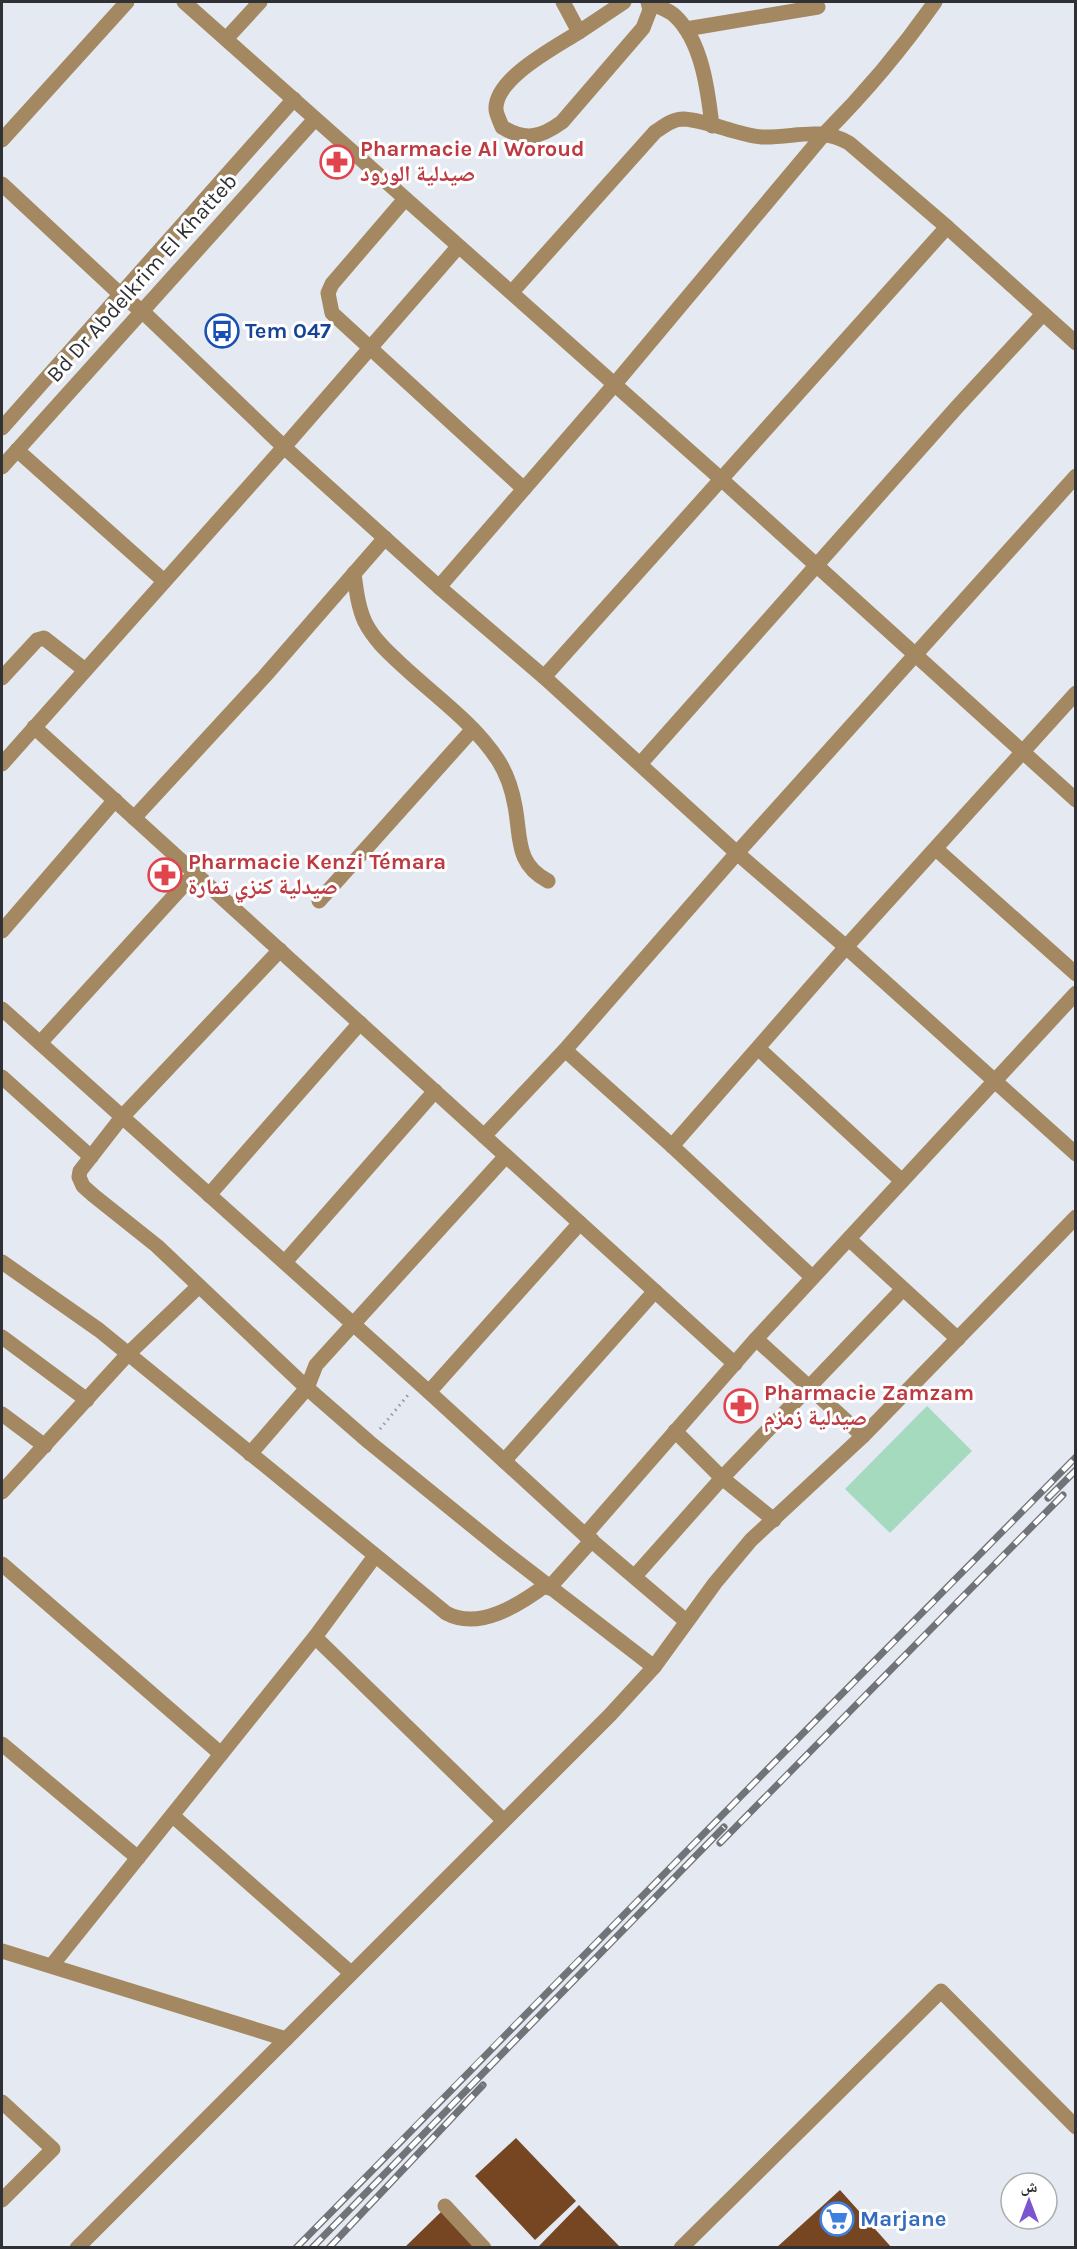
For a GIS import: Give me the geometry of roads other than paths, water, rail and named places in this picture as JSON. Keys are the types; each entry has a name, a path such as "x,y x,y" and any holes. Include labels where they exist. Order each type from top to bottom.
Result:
{"street":[{"path":"2,141 127,2"},
{"path":"184,2 512,292 1076,800"},
{"path":"226,39 260,2"},
{"path":"563,2 579,32"},
{"path":"624,2 519,72 500,92 496,109 502,127 516,135 532,136 549,131 562,122 643,28 650,10 648,2"},
{"path":"648,2 674,15 690,36 705,80 712,126"},
{"path":"439,586 614,385 825,134 883,71 936,2"},
{"path":"686,30 818,7"},
{"path":"2,428 294,99"},
{"name":"Bd Dr Abdelkrim El Khatteb","path":"2,467 315,119"},
{"path":"512,292 655,132 670,122 682,119 763,137 825,134 837,136 849,143 947,227 1076,343"},
{"path":"2,184 121,295 142,311 284,447 1076,1154"},
{"path":"405,199 332,284 328,293 332,313 524,489"},
{"path":"544,677 947,227"},
{"path":"3,760 284,447 458,246"},
{"path":"641,764 815,566 1043,314"},
{"path":"16,450 165,581"},
{"path":"484,1136 565,1050 737,853 1076,476"},
{"path":"134,818 264,677 385,538"},
{"path":"354,573 358,599 365,621 380,645 473,729 492,751 507,775 516,808 519,840 527,865 537,875 548,881"},
{"path":"2,678 37,640 44,638 85,670"},
{"path":"672,1146 846,947 1076,693"},
{"path":"34,727 735,1364"},
{"path":"319,900 473,729"},
{"path":"2,931 115,800"},
{"path":"936,849 1076,974"},
{"path":"40,1043 195,873"},
{"path":"280,950 122,1117 80,1171 79,1177 83,1186 157,1246 307,1388 369,1442 548,1586 654,1667"},
{"path":"2,1262 99,1330 439,1609 463,1620 495,1614 548,1586 675,1431 756,1339 1076,993"},
{"path":"2,1009 588,1537 686,1621"},
{"path":"209,1195 360,1023"},
{"path":"759,1049 902,1181"},
{"path":"565,1050 812,1277"},
{"path":"2,1077 91,1157"},
{"path":"285,1262 435,1091"},
{"path":"250,1454 307,1388 316,1365 506,1156"},
{"path":"77,2247 610,1715 654,1667 686,1621 751,1540 863,1436 1076,1217"},
{"path":"424,1387 580,1223"},
{"path":"850,1240 958,1339"},
{"path":"4,1486 45,1446 128,1354 199,1286"},
{"path":"635,1576 722,1478 903,1289"},
{"path":"504,1461 655,1291"},
{"path":"2,1337 87,1400"},
{"path":"756,1339 863,1436"},
{"path":"2,1414 45,1446"},
{"path":"675,1431 722,1478 774,1520"},
{"path":"52,1965 173,1816 375,1556"},
{"path":"2,1564 221,1754"},
{"path":"315,1636 503,1820"},
{"path":"2,1744 138,1858"},
{"path":"173,1816 351,1973"},
{"path":"2,1951 286,2039"},
{"path":"681,2247 941,1991 1076,2127"},
{"path":"2,2102 53,2149 2,2200"},
{"path":"445,2206 484,2247"}],"railway":[{"path":"296,2248 1076,1457"},
{"path":"1048,1498 1076,1470"},
{"path":"720,1843 1063,1495"},
{"path":"312,2248 724,1827"},
{"path":"329,2248 483,2085"}],"place":[{"name":"Pharmacie Al Woroud صيدلية الورود","path":"337,162"},
{"name":"Tem 047","path":"222,331"},
{"name":"Pharmacie Kenzi Témara صيدلية كنزي تمارة","path":"165,875"},
{"name":"Pharmacie Zamzam صيدلية زمزم","path":"741,1406"},
{"name":"Marjane","path":"837,2219"}]}
